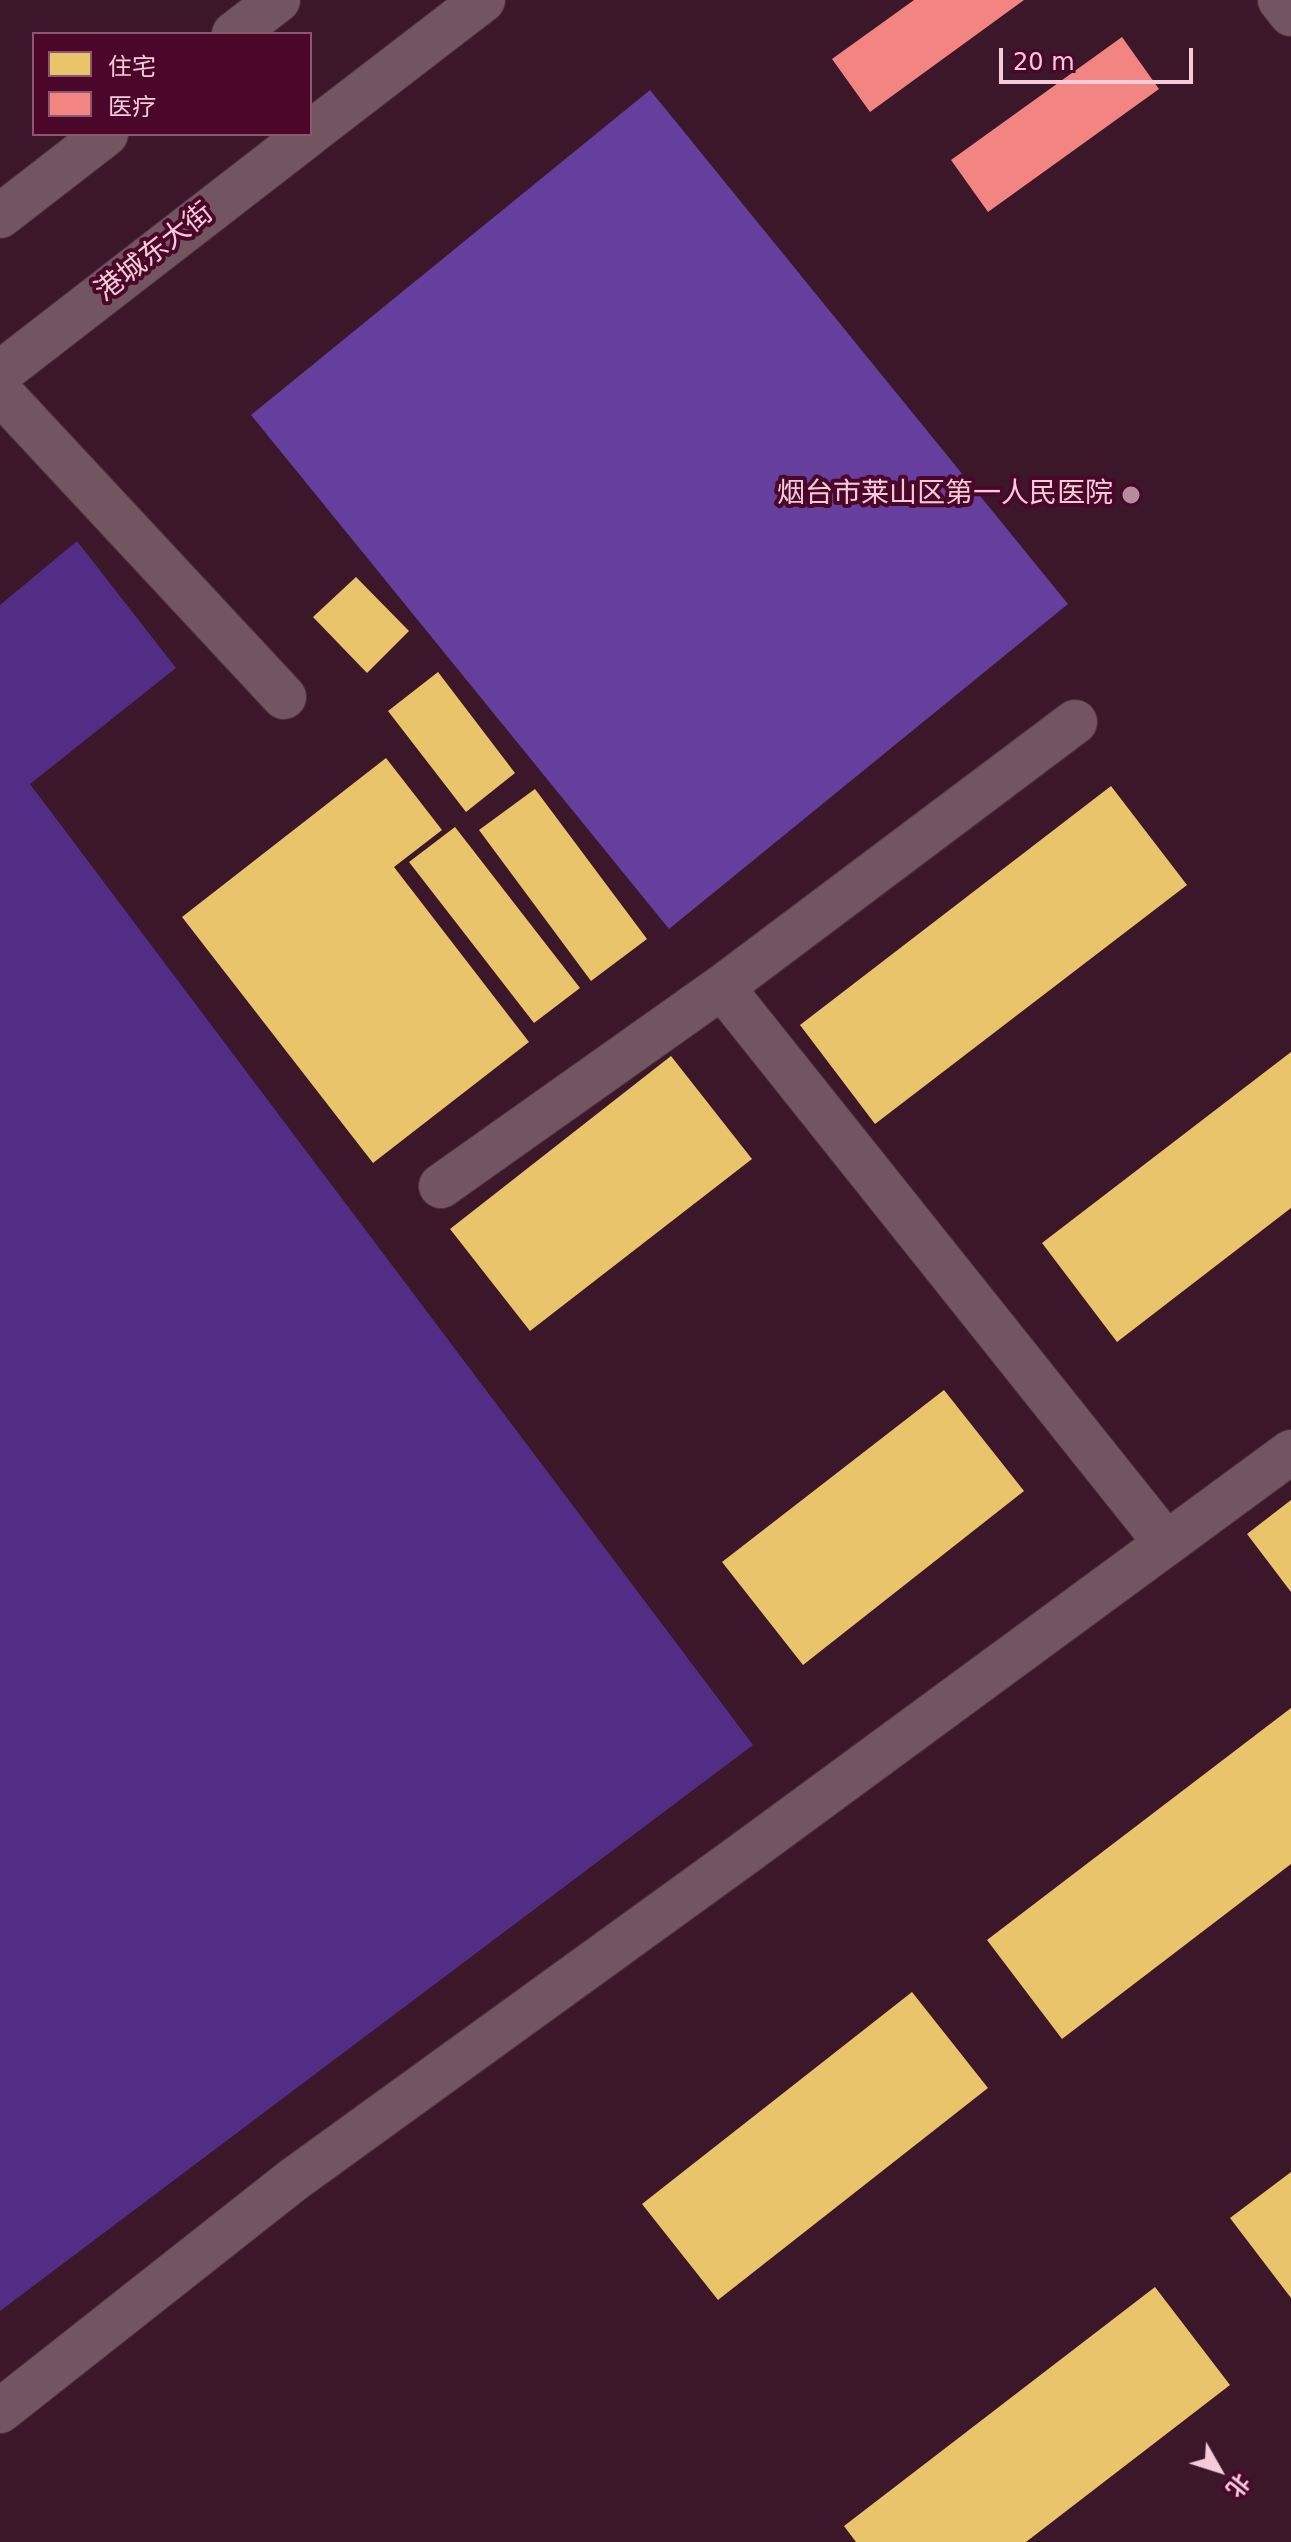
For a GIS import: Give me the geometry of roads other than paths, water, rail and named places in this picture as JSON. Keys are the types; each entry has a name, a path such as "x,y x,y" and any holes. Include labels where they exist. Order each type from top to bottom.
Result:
{"street":[{"path":"237,32 278,0"},
{"name":"港城东大街","path":"312,132 483,0"},
{"path":"1280,0 1291,14"},
{"path":"0,216 103,136"},
{"name":"港城东大街","path":"0,373 307,136"},
{"path":"0,392 284,697"},
{"path":"441,1186 722,987 1075,722"},
{"path":"722,987 1166,1543"},
{"path":"0,2411 293,2180 1291,1452"}],"place":[{"name":"烟台市莱山区第一人民医院","path":"1131,495"}]}
